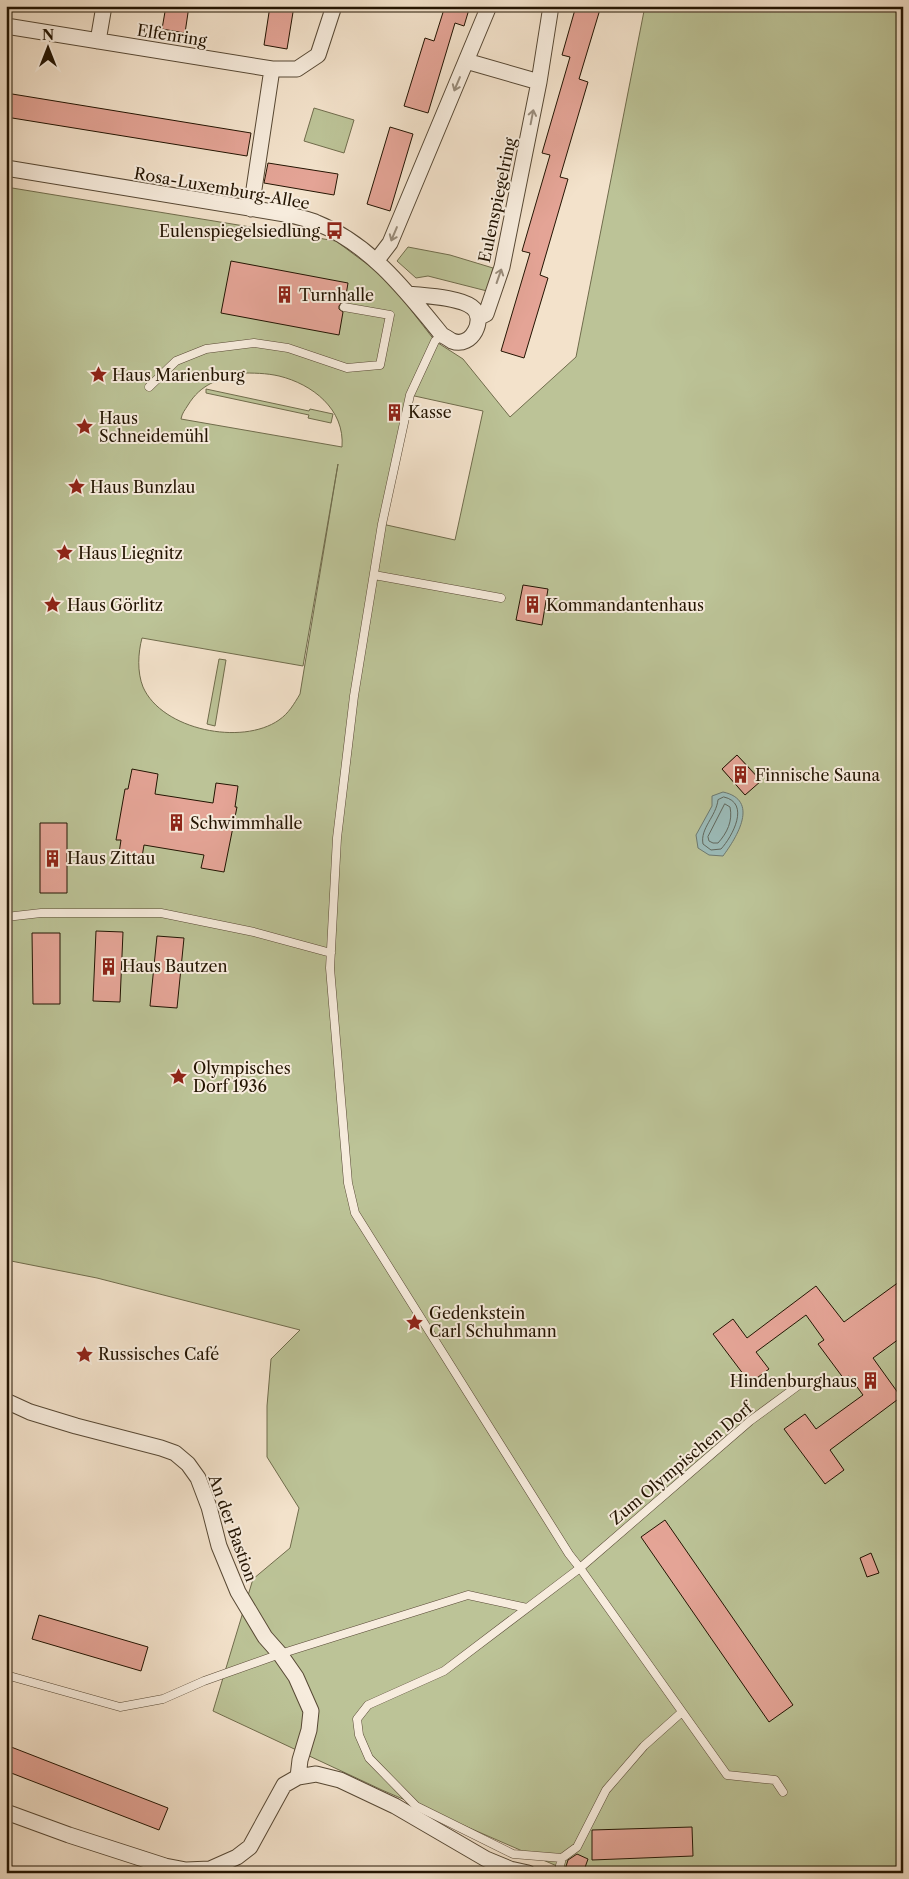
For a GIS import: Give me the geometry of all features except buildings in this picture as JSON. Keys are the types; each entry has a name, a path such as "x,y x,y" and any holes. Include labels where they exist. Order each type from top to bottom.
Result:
{"street":[{"path":"98,41 104,6"},
{"name":"Elfenring","path":"6,26 272,69 298,70 318,55 334,6"},
{"path":"376,260 390,243 489,6"},
{"name":"Eulenspiegelring","path":"478,318 486,314 502,267 539,82 551,6"},
{"path":"466,61 539,82"},
{"path":"251,208 272,69"},
{"name":"Rosa-Luxemburg-Allee","path":"6,168 251,208 291,215 316,222 334,231 376,260 442,334"},
{"path":"408,294 461,302 472,307 477,312 476,330 471,339 454,342 442,334"},
{"name":"An der Bastion","path":"6,1401 30,1412 76,1426 168,1450 175,1453 188,1464 198,1478 219,1546 238,1592 265,1637 296,1677 311,1711 309,1730 300,1760 298,1777"},
{"path":"6,1812 165,1866 186,1870 210,1869 236,1857 250,1847 284,1785 298,1777 316,1774 340,1780 395,1806 486,1859 510,1869 528,1873"}],"lane":[{"path":"149,387 176,361 206,349 254,343 288,348 346,368 380,365 390,315 344,307"},
{"path":"442,334 435,341 410,395 382,524 354,696 337,838 330,968 348,1183 355,1213 569,1554 727,1775 775,1780 783,1792"},
{"path":"374,575 501,598"},
{"path":"6,916 41,913 161,913 254,932 331,953"},
{"name":"Zum Olympischen Dorf","path":"562,1858 513,1854 416,1806 369,1758 359,1735 357,1719 368,1706 444,1671 580,1568 750,1421 802,1382"},
{"path":"6,1675 120,1707 162,1700 204,1681 280,1654 468,1595 527,1608"},
{"path":"558,1873 562,1858 577,1847 606,1790 644,1746 682,1712"}],"green space":[{"path":"645,6 903,6 903,1873 573,1873 382,1790 213,1711 253,1579 290,1548 299,1508 267,1457 267,1406 271,1359 300,1330 97,1278 6,1260 6,187 336,241 387,279 435,341 463,359 510,417 576,357","holes":["240,373 260,373 274,375 303,385 324,400 332,410 342,433 342,447 181,419 198,392 217,381","410,395 483,411 455,540 382,524","338,464 300,694 286,714 263,728 245,732 204,729 185,723 167,714 153,702 141,681 139,656 142,638 303,666","737,755 761,780 745,795 722,769"]},
{"path":"314,108 354,120 344,153 304,141"},
{"path":"408,247 450,255 493,268 487,291 428,276 416,278 397,261"},
{"path":"206,389 309,411 310,409 333,414 331,423 308,418 309,415 206,393"},
{"path":"219,659 226,660 215,726 207,724"}],"water":[{"path":"723,792 734,796 741,803 743,811 742,820 739,830 723,856 709,855 698,848 696,835 712,806 712,796"}],"place":[{"name":"Eulenspiegelsiedlung","path":"334,231"},
{"name":"Turnhalle","path":"285,295"},
{"name":"Haus Marienburg","path":"98,375"},
{"name":"Kasse","path":"394,412"},
{"name":"Haus Schneidemühl","path":"85,427"},
{"name":"Haus Bunzlau","path":"76,487"},
{"name":"Haus Liegnitz","path":"64,553"},
{"name":"Haus Görlitz","path":"53,605"},
{"name":"Kommandantenhaus","path":"532,605"},
{"name":"Finnische Sauna","path":"741,775"},
{"name":"Schwimmhalle","path":"176,823"},
{"name":"Haus Zittau","path":"53,858"},
{"name":"Haus Bautzen","path":"108,966"},
{"name":"Olympisches Dorf 1936","path":"179,1077"},
{"name":"Gedenkstein Carl Schuhmann","path":"415,1322"},
{"name":"Russisches Café","path":"84,1354"},
{"name":"Hindenburghaus","path":"871,1381"}]}
